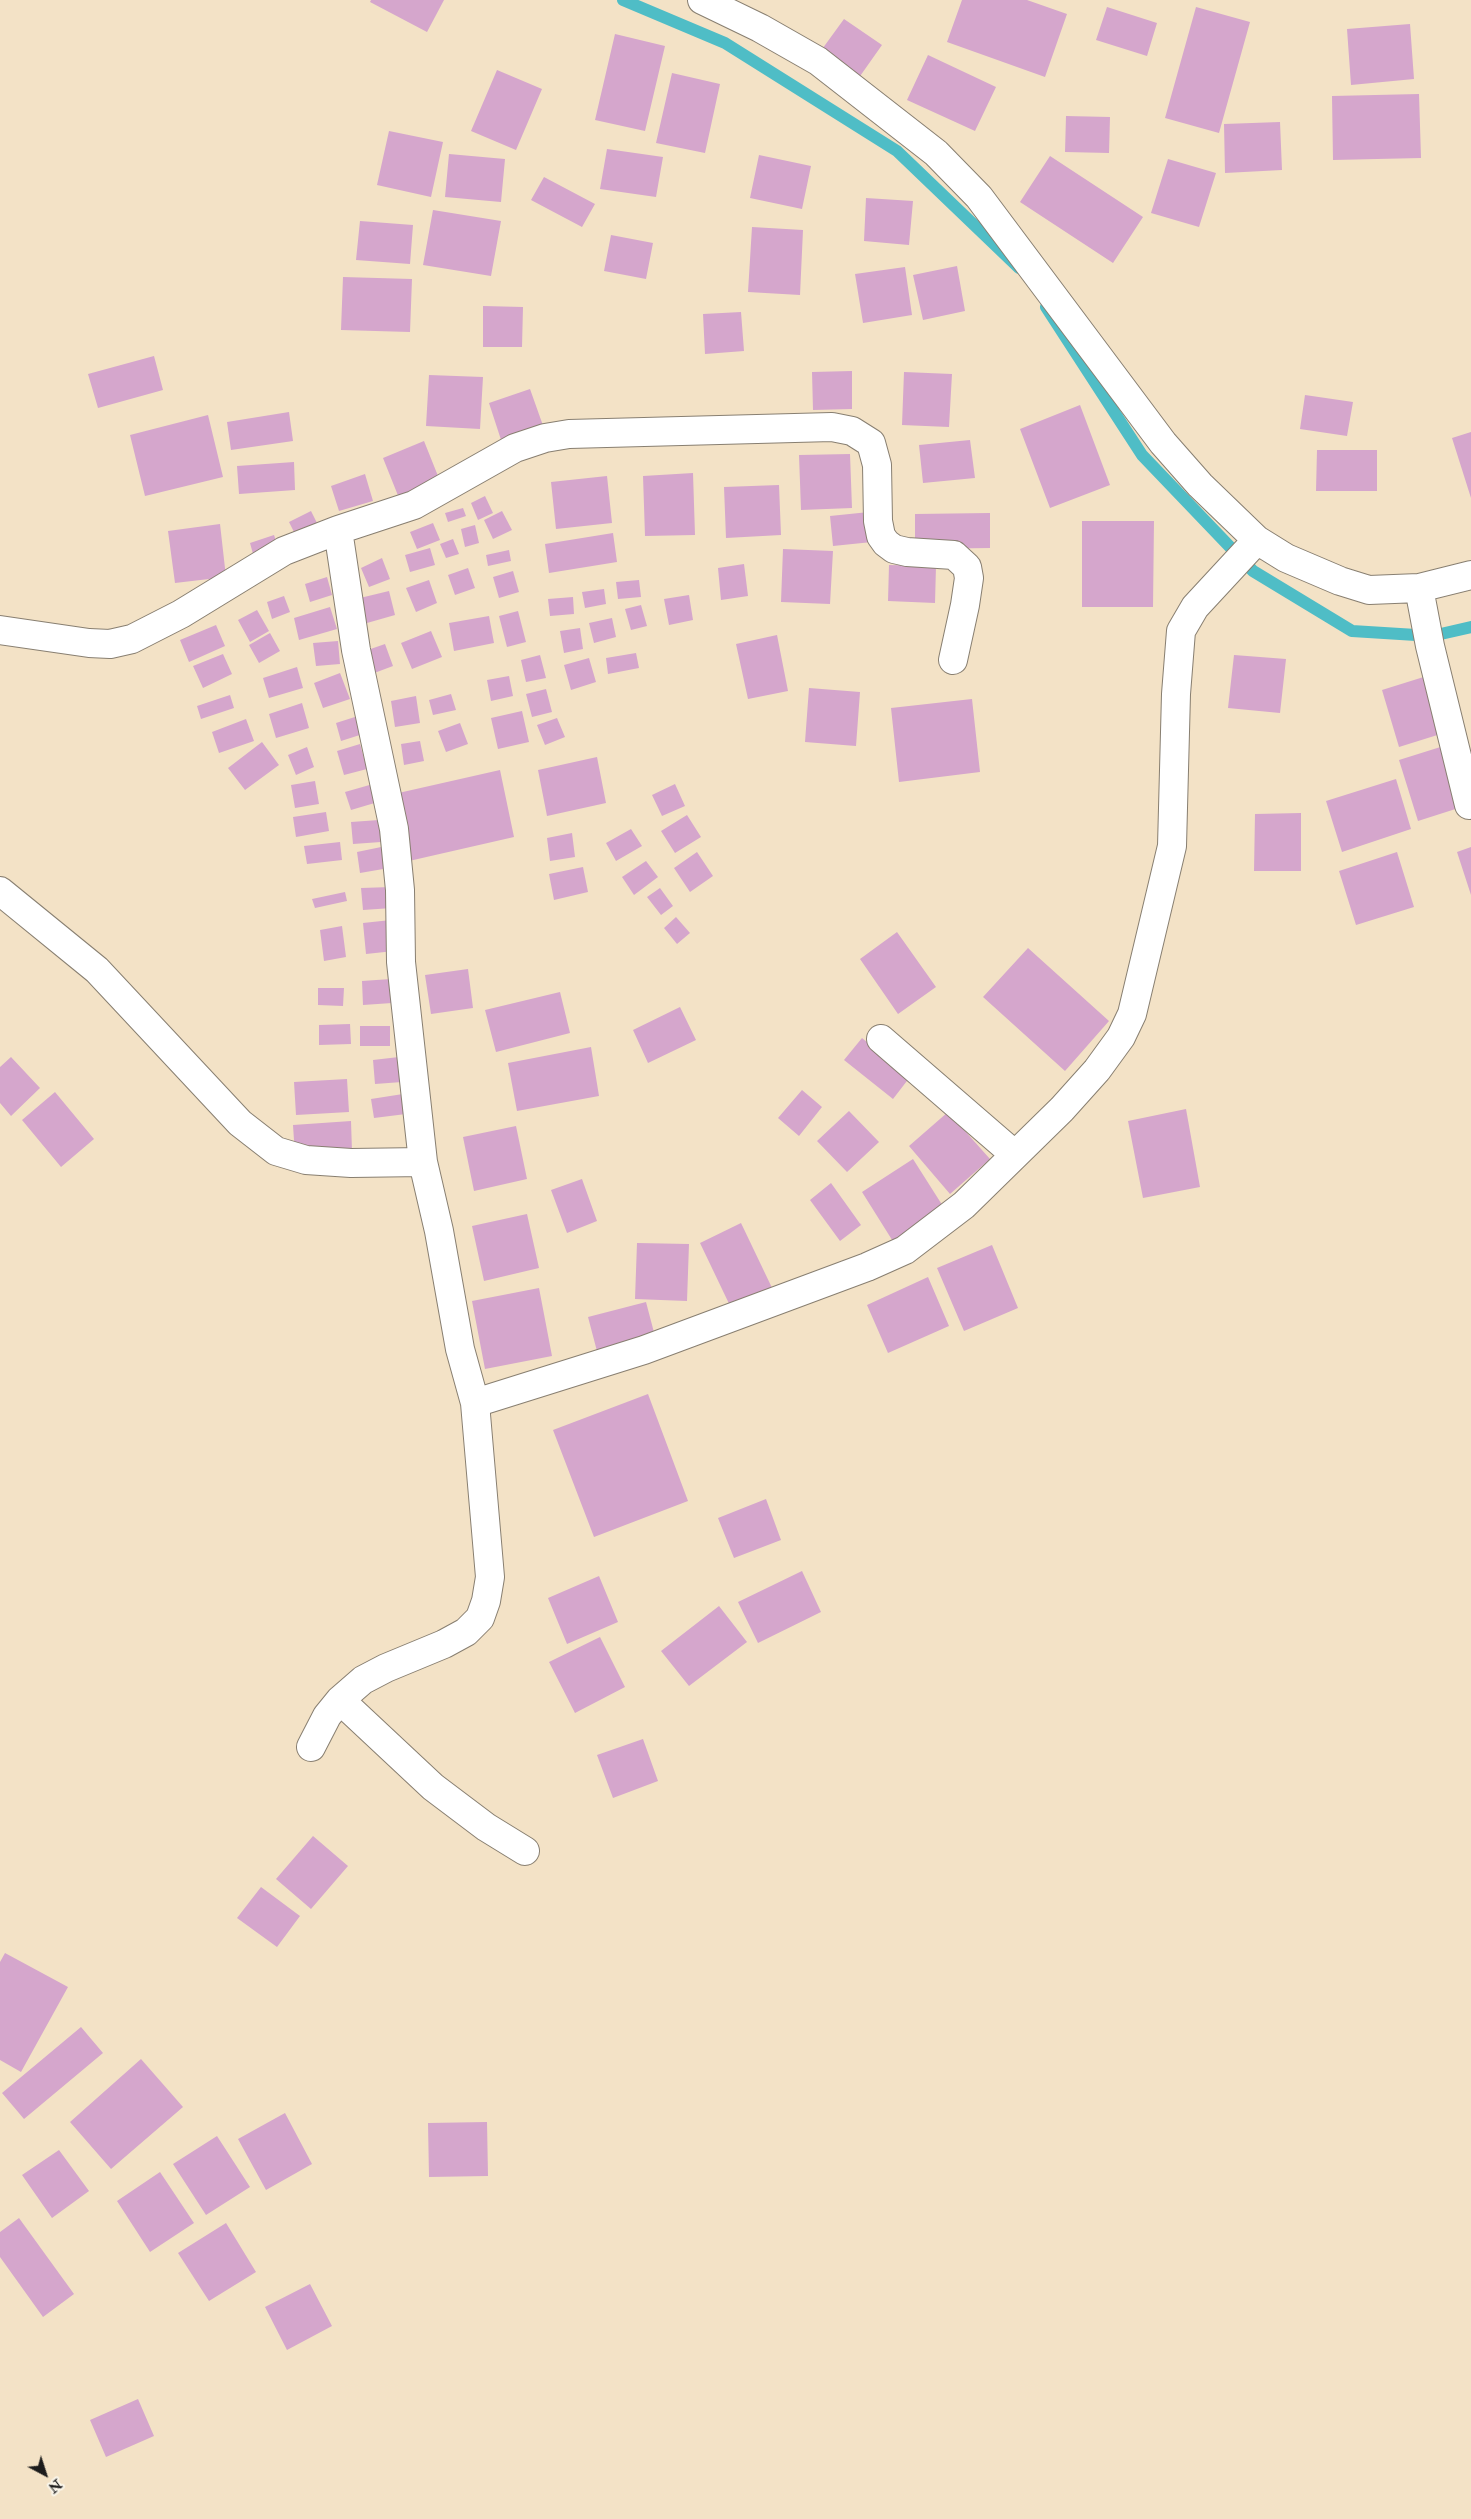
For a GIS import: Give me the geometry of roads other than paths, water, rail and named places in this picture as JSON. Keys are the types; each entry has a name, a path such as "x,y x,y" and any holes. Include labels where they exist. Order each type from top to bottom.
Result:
{"street":[{"path":"702,0 760,28 818,61 884,110 936,154 979,197 1163,443 1200,485 1246,552 1286,558 1340,581 1369,590 1419,588 1471,575"},
{"path":"0,630 89,644 110,644 132,638 181,614 284,551 338,530 414,505 515,448 545,438 569,434 801,427 852,431 866,438 875,452 878,521 881,536 886,543 894,549 907,552 954,555 962,560 967,567 969,578 953,660"},
{"path":"311,1747 327,1716 340,1700 363,1680 386,1668 444,1644 466,1632 480,1618 486,1601 490,1577 475,1403 460,1349 439,1231 423,1162 402,962 400,890 394,829 356,650 338,530"},
{"path":"475,1403 644,1350 867,1267 898,1253 964,1205 1062,1109 1097,1070 1121,1037 1132,1014 1172,846 1176,694 1181,631 1195,607 1246,552"},
{"path":"1419,588 1428,636 1469,805"},
{"path":"0,891 97,970 240,1124 276,1151 306,1160 351,1163 423,1162"},
{"path":"881,1039 1014,1154"},
{"path":"340,1700 433,1787 486,1827 525,1851"}],"waterway":[{"path":"623,0 725,43 897,151 1019,268"},
{"path":"1046,307 1142,455 1253,571 1352,631 1432,636 1471,627"}]}
